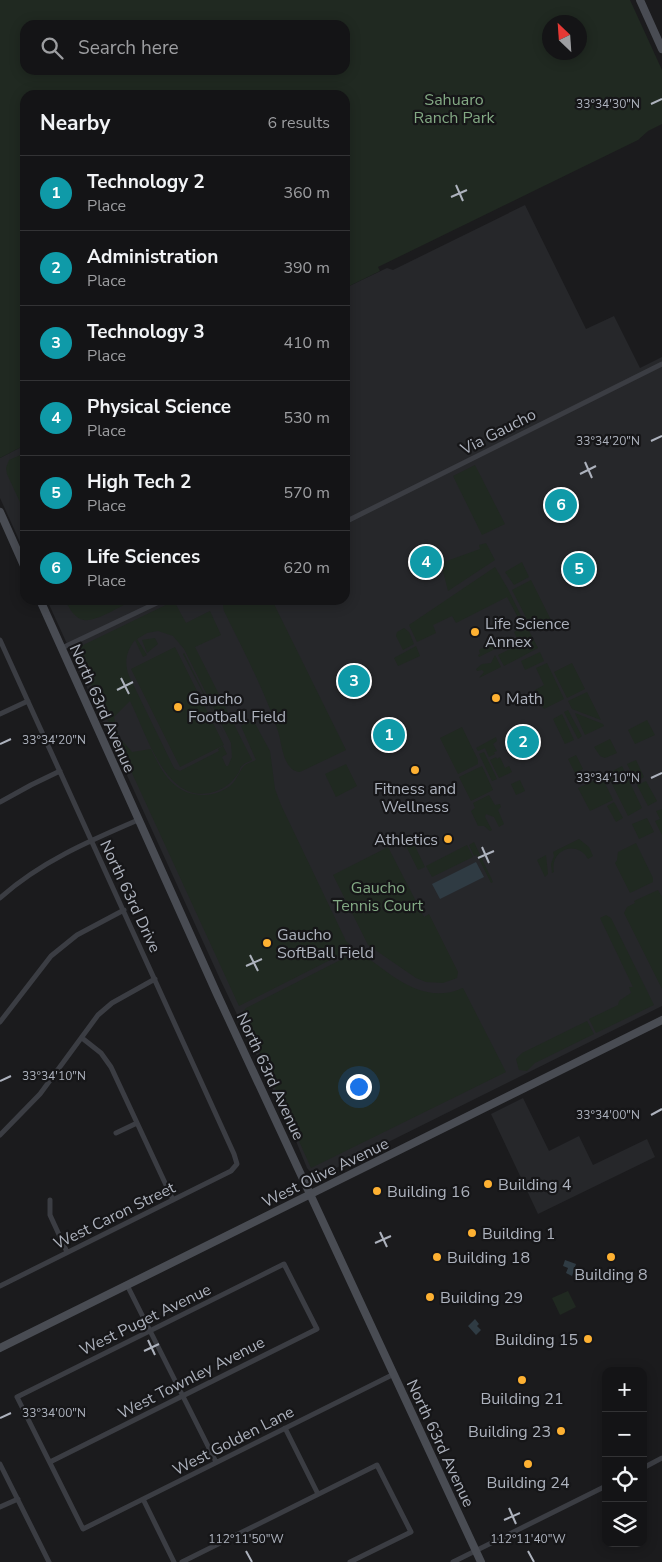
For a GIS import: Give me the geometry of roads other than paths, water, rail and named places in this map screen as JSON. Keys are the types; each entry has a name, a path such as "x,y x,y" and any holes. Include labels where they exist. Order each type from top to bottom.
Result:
{"street":[{"path":"640,0 662,49"},
{"name":"Via Gaucho","path":"350,520 662,364"},
{"path":"0,512 20,557"},
{"name":"North 63rd Avenue","path":"42,605 138,820 481,1562"},
{"path":"62,648 152,605"},
{"name":"North 63rd Drive","path":"0,640 124,910 237,1164"},
{"path":"0,714 28,701"},
{"path":"0,802 60,772"},
{"path":"0,898 51,860 138,820"},
{"path":"0,1022 51,956 78,935 124,910"},
{"path":"0,1135 40,1094 98,1015 112,1002 155,979"},
{"name":"West Olive Avenue","path":"0,1348 662,1020"},
{"path":"82,1038 101,1053 112,1067 172,1200"},
{"path":"116,1133 137,1123"},
{"name":"West Caron Street","path":"0,1286 231,1171 237,1164"},
{"path":"50,1200 50,1215 67,1252"},
{"name":"West Puget Avenue","path":"50,1462 17,1397 150,1330 284,1264 317,1329"},
{"path":"127,1285 216,1462"},
{"name":"West Townley Avenue","path":"50,1462 317,1329"},
{"name":"West Golden Lane","path":"50,1462 83,1529 394,1374"},
{"path":"285,1428 318,1494"},
{"path":"647,1466 662,1458"},
{"path":"0,1464 49,1562"},
{"path":"182,1562 377,1465 411,1532 350,1562"},
{"path":"453,1562 602,1488"},
{"path":"0,1508 18,1499"},
{"path":"143,1499 174,1562"}],"place":[{"name":"Life Sciences","path":"561,505"},
{"name":"Physical Science","path":"426,562"},
{"name":"High Tech 2","path":"579,569"},
{"name":"Life Science Annex","path":"475,632"},
{"name":"Technology 3","path":"354,681"},
{"name":"Math","path":"496,698"},
{"name":"Gaucho Football Field","path":"178,707"},
{"name":"Technology 2","path":"389,735"},
{"name":"Administration","path":"523,742"},
{"name":"Fitness and Wellness","path":"415,770"},
{"name":"Athletics","path":"448,839"},
{"name":"Gaucho SoftBall Field","path":"267,943"},
{"name":"Building 4","path":"488,1184"},
{"name":"Building 16","path":"377,1191"},
{"name":"Building 1","path":"472,1233"},
{"name":"Building 18","path":"437,1257"},
{"name":"Building 8","path":"611,1257"},
{"name":"Building 29","path":"430,1297"},
{"name":"Building 15","path":"588,1339"},
{"name":"Building 21","path":"522,1380"},
{"name":"Building 23","path":"561,1431"},
{"name":"Building 24","path":"528,1464"}],"park label":[{"name":"Sahuaro Ranch Park","path":"454,108"},
{"name":"Gaucho Tennis Court","path":"378,896"}]}
